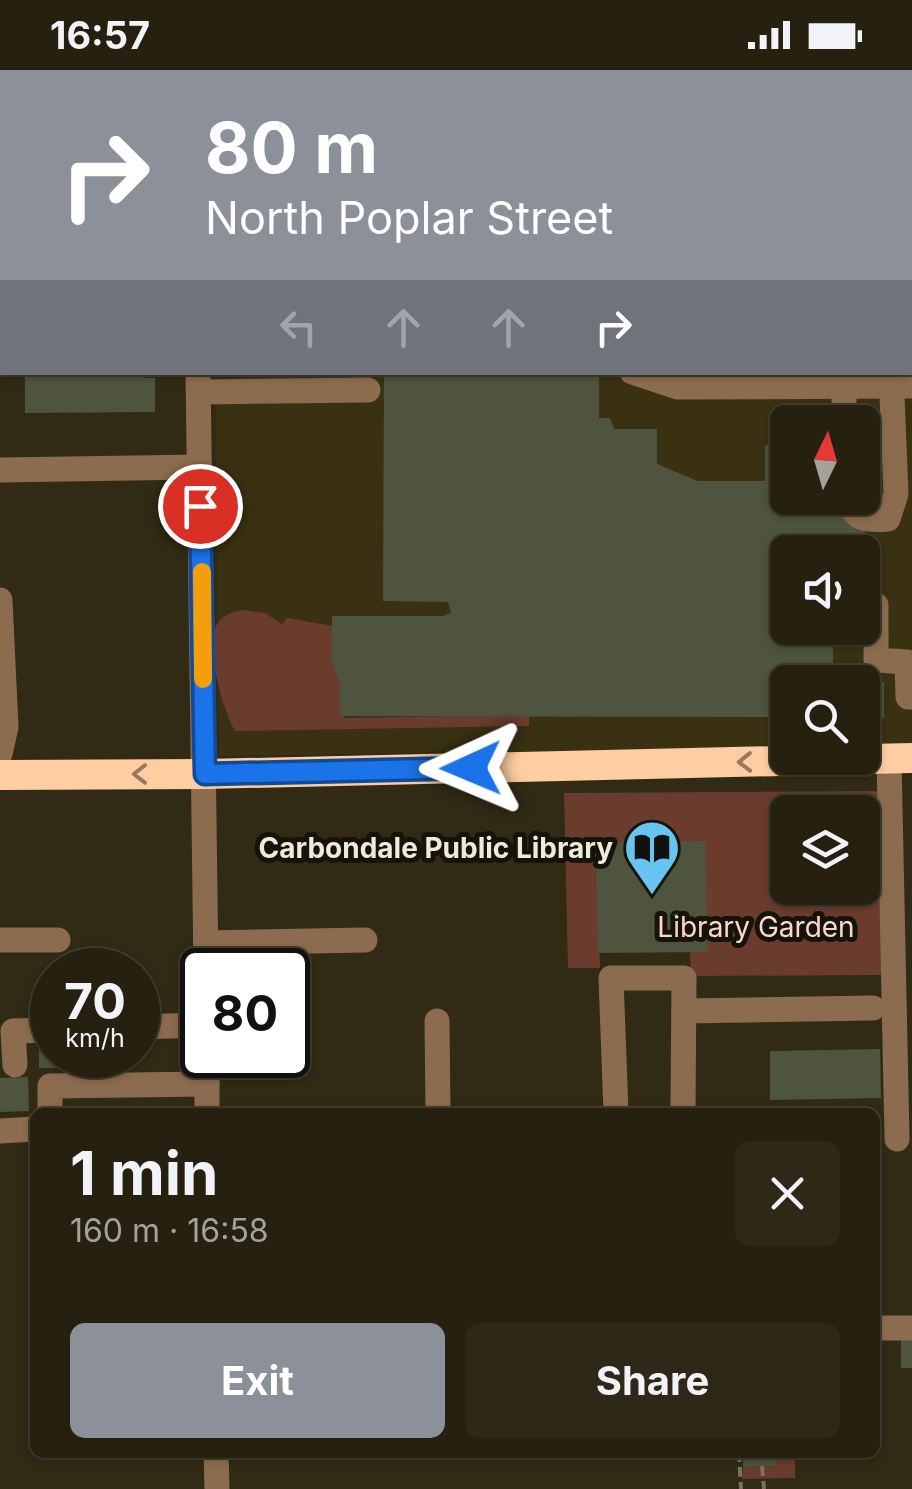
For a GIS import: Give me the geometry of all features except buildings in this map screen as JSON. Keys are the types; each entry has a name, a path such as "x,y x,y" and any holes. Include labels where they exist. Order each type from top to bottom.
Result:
{"highway":[{"path":"0,775 900,758"}],"street":[{"path":"640,375 677,388 844,379 899,381 896,494 888,519 866,521 854,515"},
{"path":"844,379 844,405"},
{"path":"206,948 199,382 368,390"},
{"path":"0,470 200,467"},
{"path":"0,600 6,727 0,754"},
{"path":"876,645 876,660 907,662 908,696 912,696"},
{"path":"895,1139 900,758"},
{"path":"0,940 58,940"},
{"path":"206,943 364,940"},
{"path":"616,1108 611,978 684,978 683,1108"},
{"path":"684,1010 874,1008"},
{"path":"436,1021 438,1108"},
{"path":"16,1065 14,1032 30,1031"},
{"path":"207,1078 207,1108"},
{"path":"50,1108 50,1086 207,1084"},
{"path":"0,1131 30,1129"},
{"path":"880,1328 912,1328"},
{"path":"216,1458 217,1489"}],"path":[{"path":"739,1458 741,1489"},
{"path":"762,1466 764,1489"}],"shaded area":[{"path":"215,375 912,375 912,745 880,746 880,665 770,665 770,747 219,756"}],"green space":[{"path":"244,610 265,613 282,624 287,618 333,626 333,665 343,667 344,718 529,715 529,726 235,731 217,679 213,636 221,619"},
{"name":"Library Garden","path":"881,791 881,975 691,976 690,952 708,951 704,841 596,843 600,968 568,968 564,793"},
{"path":"776,1458 795,1458 795,1478 742,1479 743,1467 776,1466"}],"slow traffic":[{"path":"202,572 203,679"}],"place":[{"name":"Carbondale Public Library","path":"652,897"}],"route":[{"path":"200,506 205,774 471,768"}]}
